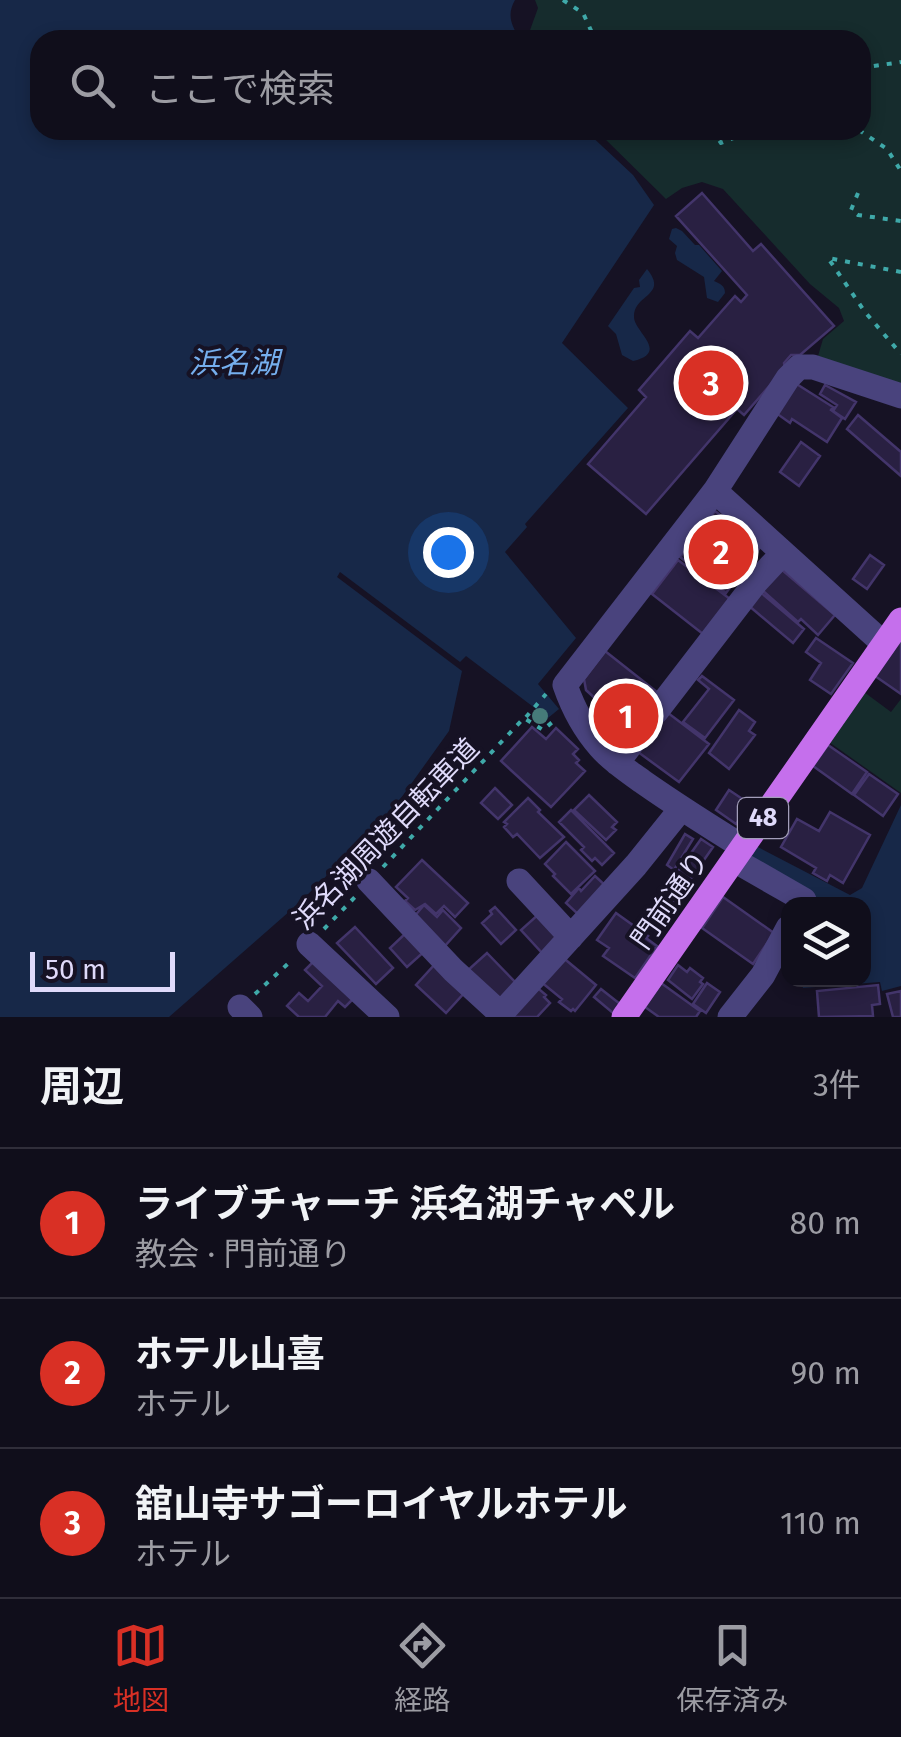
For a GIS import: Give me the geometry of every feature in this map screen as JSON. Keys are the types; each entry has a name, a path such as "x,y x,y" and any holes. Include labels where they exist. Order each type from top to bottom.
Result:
{"main road":[{"name":"門前通り","path":"634,1014 739,853 901,620"}],"street":[{"path":"800,897 617,763 588,732 566,685 714,491 793,371 806,365 901,396"},
{"path":"714,491 884,644"},
{"path":"617,763 756,582 783,553"},
{"path":"370,881 500,1016 681,809"},
{"path":"519,881 571,937"},
{"path":"730,1017 763,974 781,941"},
{"path":"309,944 387,1017"}],"path":[{"path":"563,0 583,13 591,30"},
{"path":"871,66 901,62"},
{"path":"871,138 886,149 901,171"},
{"path":"858,193 852,210 858,215 901,221"},
{"path":"900,270 828,258 865,312 901,354"},
{"name":"浜名湖周遊自転車道","path":"245,1012 553,687"},
{"path":"524,718 543,730 572,704"}],"green space":[{"path":"535,0 901,0 901,393 818,356 823,339 844,321 839,308 810,284 723,189 702,182 682,188 666,199 606,140 871,140 871,30 530,30 538,8"},
{"path":"864,692 891,712 901,699 901,793 829,742"}],"water":[{"name":"浜名湖","path":"0,0 515,0 511,16 515,30 30,30 30,140 596,140 633,175 654,205 562,343 628,408 505,552 576,638 538,684 559,709 548,718 466,656 460,662 340,572 337,577 462,671 449,731 391,812 299,903 169,1017 0,1017"},
{"path":"676,228 699,245 722,271 714,281 725,290 718,302 707,298 704,277 677,260 677,246 669,239"},
{"path":"647,269 654,285 635,309 634,317 650,347 644,357 633,361 622,355 616,334 608,326 634,288 640,287 639,280"},
{"path":"901,805 901,986 882,991 880,982 871,983 871,897 813,897 747,860 756,846 850,895 862,888"}],"building":[{"path":"702,193 753,251 761,244 834,326 800,355 791,355 784,363 785,368 744,415 737,409 646,514 588,464 646,397 639,390 690,331 698,338 735,296 741,302 747,295 676,216"},
{"path":"795,383 833,407 831,410 842,418 827,442 776,413"},
{"path":"825,385 856,402 845,419 833,411 837,405 820,394"},
{"path":"858,415 901,452 901,476 847,429"},
{"path":"801,442 820,456 799,486 780,472"},
{"path":"715,511 761,546 726,593 680,557"},
{"path":"870,555 884,565 867,589 853,579"},
{"path":"678,560 730,599 703,634 652,594"},
{"path":"781,569 835,615 818,635 762,590"},
{"path":"759,591 804,629 793,643 748,605"},
{"path":"816,638 853,663 831,694 810,680 821,663 806,652"},
{"path":"901,638 901,694 875,676"},
{"path":"605,651 657,692 668,713 709,744 679,782 638,752 628,729 586,690 584,679"},
{"path":"702,676 734,700 705,738 683,722 709,689 698,680"},
{"path":"739,710 755,722 749,731 755,735 729,769 709,753"},
{"path":"532,727 546,739 556,728 578,749 573,754 585,771 551,807 501,761"},
{"path":"828,745 867,772 852,794 813,766"},
{"path":"869,774 898,794 883,816 854,795"},
{"path":"495,788 512,805 498,819 481,803"},
{"path":"729,790 750,804 736,824 716,810"},
{"path":"589,795 617,822 612,827 616,830 606,840 574,810"},
{"path":"528,798 564,837 540,858 517,834 513,837 504,827 504,822"},
{"path":"571,810 614,853 602,865 581,850 584,847 559,822"},
{"path":"830,812 870,835 843,883 830,875 827,881 813,873 816,868 781,847 797,819 819,831"},
{"path":"685,834 693,839 674,870 667,865"},
{"path":"701,839 713,847 674,903 662,894"},
{"path":"566,842 595,871 571,894 545,864"},
{"path":"422,860 468,903 455,917 444,906 436,914 425,904 415,910 396,887"},
{"path":"595,876 607,887 580,916 566,903"},
{"path":"723,897 774,933 753,964 702,928"},
{"path":"424,905 437,917 443,910 461,928 444,947 413,918"},
{"path":"495,907 516,930 501,944 482,923"},
{"path":"540,913 561,937 543,954 521,930"},
{"path":"616,913 657,946 635,978 603,956 609,948 597,940"},
{"path":"355,927 393,968 376,984 337,943"},
{"path":"408,931 426,950 407,967 390,948"},
{"path":"487,953 518,985 498,1004 467,971"},
{"path":"561,956 596,985 575,1011 559,1002 562,999 540,981"},
{"path":"315,960 355,997 345,1007 338,1001 325,1017 299,1017 287,1006 299,993 308,1001 322,986 305,970"},
{"path":"436,963 466,991 446,1013 416,985"},
{"path":"678,965 703,978 692,999 668,980"},
{"path":"661,983 700,1011 696,1017 659,1017 645,1007"},
{"path":"707,983 720,992 706,1013 693,1004"},
{"path":"534,985 550,1003 537,1017 504,1017"},
{"path":"878,985 880,1004 872,1005 873,1016 819,1017 817,991"},
{"path":"601,989 620,1004 613,1013 594,997"},
{"path":"901,991 901,1017 893,1017 887,994"}],"place":[{"name":"舘山寺サゴーロイヤルホテル","path":"711,383"},
{"name":"ホテル山喜","path":"721,552"},
{"name":"ライブチャーチ 浜名湖チャペル","path":"626,716"}]}
